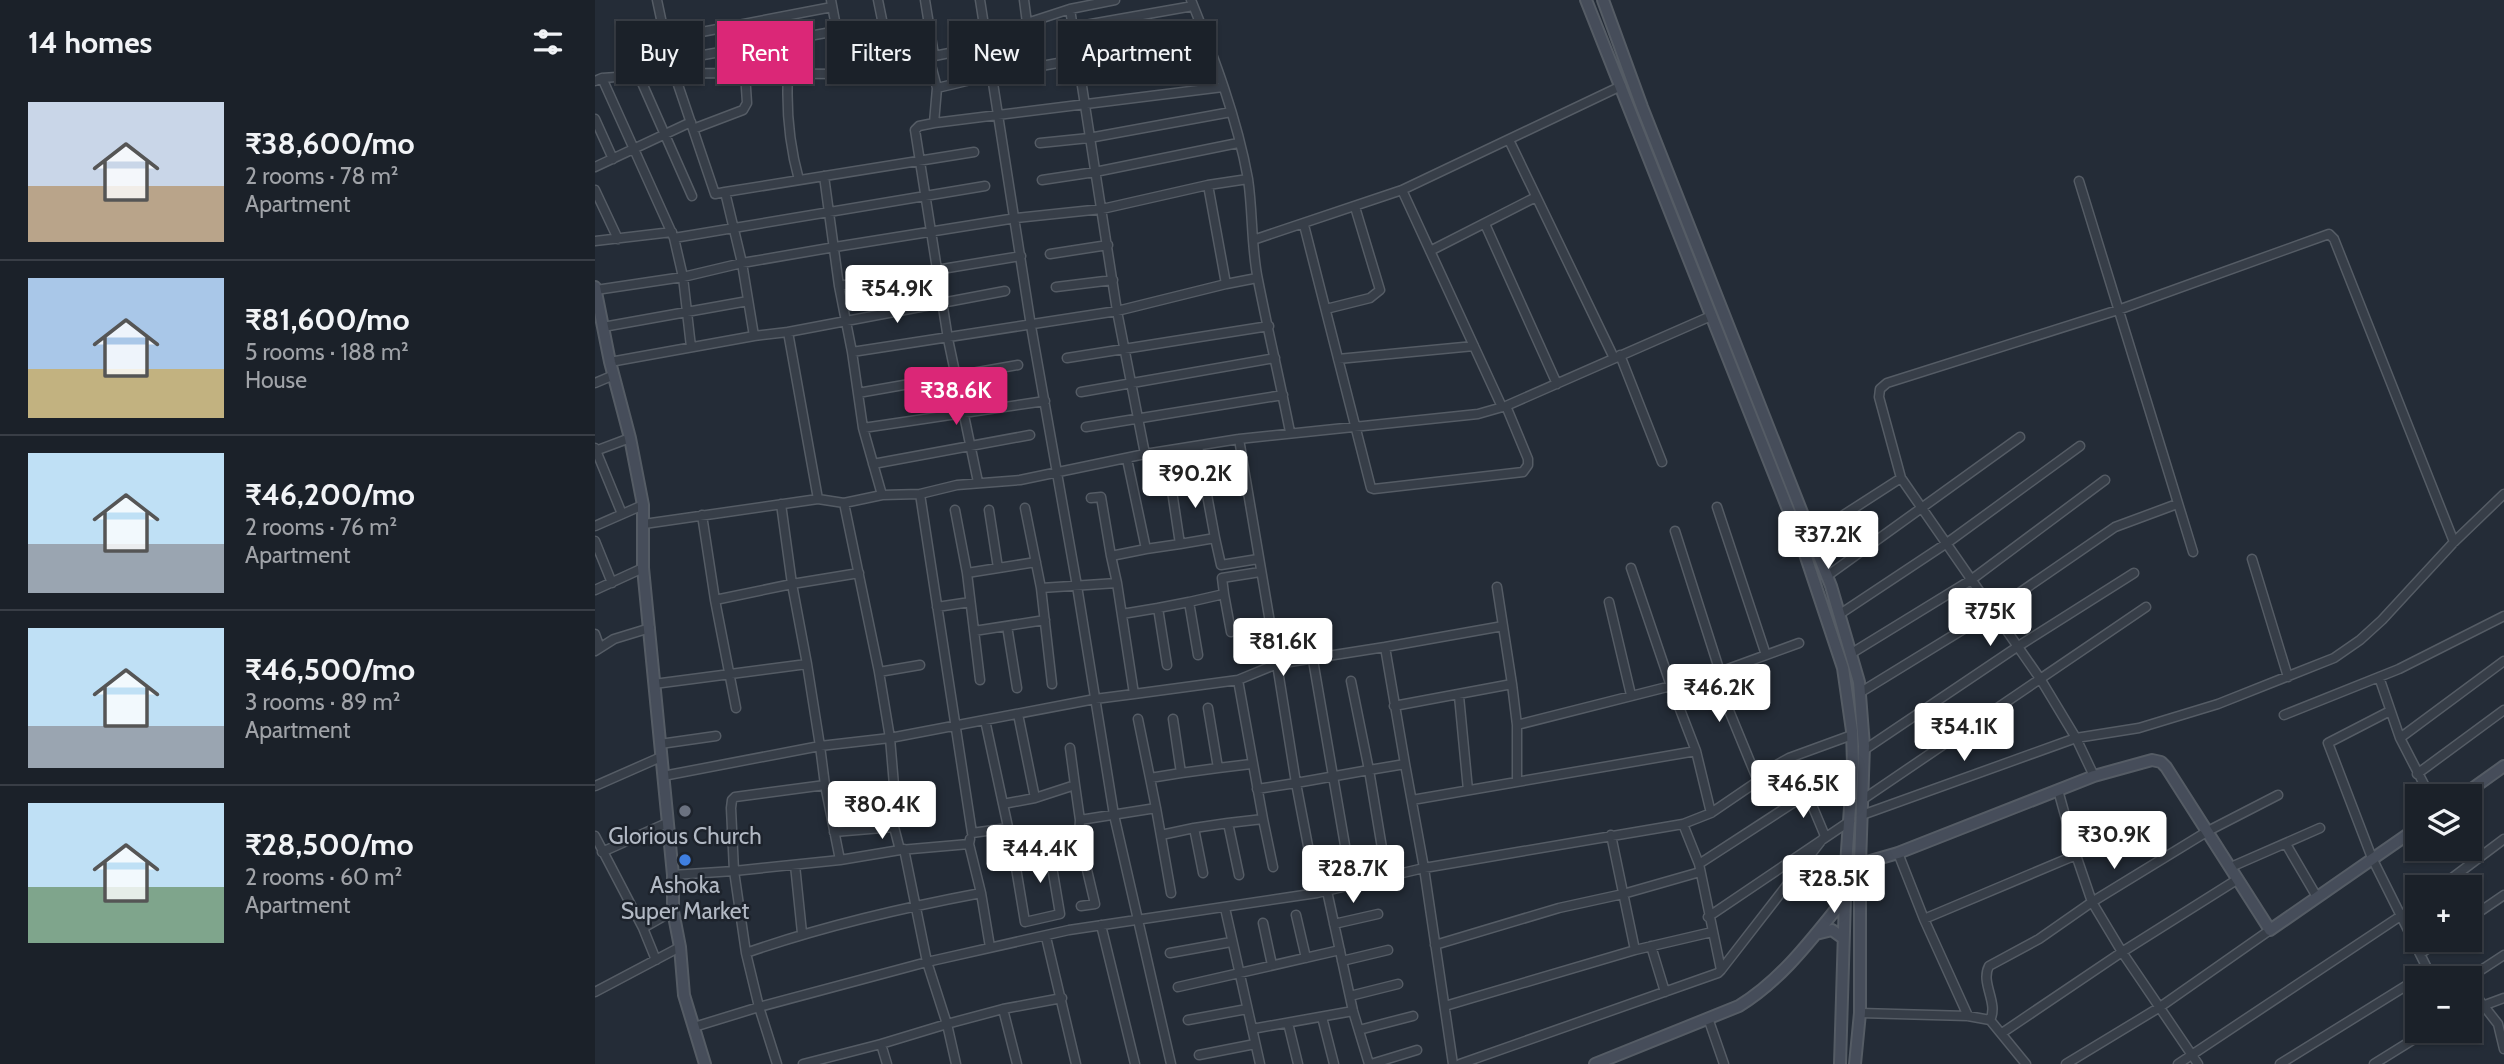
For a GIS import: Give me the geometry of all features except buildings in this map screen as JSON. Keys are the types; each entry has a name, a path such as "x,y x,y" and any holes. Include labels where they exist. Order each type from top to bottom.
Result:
{"street":[{"path":"657,0 661,21"},
{"path":"878,0 882,21"},
{"path":"925,0 928,21"},
{"path":"981,0 985,21"},
{"path":"1024,0 1027,21"},
{"path":"1033,21 1070,9 1115,0"},
{"path":"1586,0 1801,542 1843,668 1853,764 1846,865 1840,1064"},
{"path":"1603,0 1642,107 1811,536 1852,653 1861,692 1864,750 1860,864 1860,1013 1855,1064"},
{"path":"703,31 831,3 835,21"},
{"path":"1104,21 1192,3 1200,21"},
{"path":"1070,9 1073,21"},
{"path":"703,55 827,33"},
{"path":"1216,66 1248,178 1257,278 1290,432"},
{"path":"935,75 935,123"},
{"path":"599,80 634,148 673,235 683,277 691,347"},
{"path":"643,84 692,196"},
{"path":"679,84 715,194 974,152"},
{"path":"595,167 665,134 743,110 747,103 746,84"},
{"path":"787,84 788,134 799,180"},
{"path":"937,88 954,84"},
{"path":"994,84 1031,326 1114,815 1169,1064"},
{"path":"1081,84 1117,311 1145,454"},
{"path":"1253,240 1402,190 1621,86"},
{"path":"978,482 948,339 916,127 1083,103 1223,87"},
{"path":"1040,143 1089,138 1231,113"},
{"path":"595,120 613,159"},
{"path":"1509,141 1617,357 1662,462"},
{"path":"1042,180 1238,143"},
{"path":"824,176 863,428 882,495"},
{"path":"705,1064 684,995 680,947 673,911 673,875 643,568 643,505 630,438 603,327 597,314 595,289 683,277 742,263 1016,218 1102,209 1248,178"},
{"path":"2079,181 2193,552"},
{"path":"1208,185 1226,284"},
{"path":"595,241 734,227 985,186"},
{"path":"595,190 618,239"},
{"path":"1304,225 1372,489 1521,473 1528,466 1528,459 1402,190"},
{"path":"725,192 742,263 754,336"},
{"path":"1430,251 1536,197"},
{"path":"1326,309 1370,298 1380,290 1355,207"},
{"path":"1485,224 1557,384"},
{"path":"2094,776 2076,738 2041,680 1901,478 1879,397 1883,386 2117,310 2329,234 2334,239 2454,542"},
{"path":"1050,254 1108,246"},
{"path":"839,286 1021,257"},
{"path":"852,352 1117,311 1257,278"},
{"path":"1056,287 1113,280"},
{"path":"610,362 1005,292"},
{"path":"603,327 748,301"},
{"path":"644,524 818,499 844,503 882,495 920,494 978,482 1020,480 1145,454 1290,432 1478,414 1504,407 1711,316"},
{"path":"1067,358 1269,327"},
{"path":"788,332 818,499"},
{"path":"1338,359 1474,346"},
{"path":"1081,391 1275,358"},
{"path":"858,393 1018,365"},
{"path":"595,383 614,375"},
{"path":"1086,427 1283,396"},
{"path":"863,428 961,411 1045,401"},
{"path":"873,464 1030,435"},
{"path":"1826,576 2020,437"},
{"path":"622,514 595,450 630,438"},
{"path":"1239,439 1296,783 1317,892"},
{"path":"1198,446 1221,565 1258,559"},
{"path":"1840,614 1947,543 2080,446"},
{"path":"1127,459 1146,549"},
{"path":"1811,536 1901,478"},
{"path":"1852,653 1971,580 2105,480"},
{"path":"1172,491 1180,544"},
{"path":"920,494 972,833 968,844 981,893 990,947"},
{"path":"1862,815 2076,738 2140,728 2218,704 2334,658 2382,620 2454,542 2504,494"},
{"path":"1091,498 1101,497 1134,694"},
{"path":"844,503 890,738 896,809 894,827 902,850 927,962 947,1024 956,1064"},
{"path":"781,504 825,785 840,860"},
{"path":"1861,692 1993,611 2115,527 2177,504"},
{"path":"595,526 643,505"},
{"path":"1717,507 1766,655"},
{"path":"1024,508 1041,588 1052,684"},
{"path":"955,510 967,573 981,680"},
{"path":"989,510 998,568"},
{"path":"702,514 736,708"},
{"path":"1675,531 1717,673 1758,781"},
{"path":"1111,556 1215,538"},
{"path":"595,541 612,583"},
{"path":"2252,559 2288,677"},
{"path":"967,573 1036,562"},
{"path":"595,590 643,568"},
{"path":"1631,568 1696,751 1711,813"},
{"path":"1231,632 1222,578 1260,572"},
{"path":"715,600 859,573"},
{"path":"1864,750 2017,647 2134,573"},
{"path":"1041,588 1117,583"},
{"path":"1497,587 1517,725 1517,782"},
{"path":"1122,614 1224,594"},
{"path":"1189,602 1198,655"},
{"path":"1609,602 1630,695"},
{"path":"937,607 970,603"},
{"path":"1862,800 2146,607"},
{"path":"1158,608 1167,665"},
{"path":"2284,715 2379,677 2504,616"},
{"path":"974,631 1045,620"},
{"path":"1007,626 1017,688"},
{"path":"663,776 820,746 890,738 1095,699 1238,680 1277,664 1503,626"},
{"path":"595,635 598,649 614,639 650,628"},
{"path":"1517,725 1717,673 1799,643"},
{"path":"1385,647 1424,868 1453,1064"},
{"path":"1313,660 1352,886"},
{"path":"2400,737 2504,661"},
{"path":"654,684 807,664"},
{"path":"879,672 920,665"},
{"path":"2379,677 2400,737 2423,784"},
{"path":"1238,680 1251,764 1273,867"},
{"path":"1351,681 1387,878"},
{"path":"1394,706 1512,684"},
{"path":"1459,696 1468,790"},
{"path":"1208,708 1218,768"},
{"path":"2417,774 2504,710"},
{"path":"2391,711 2328,743 2372,858 2426,966"},
{"path":"1019,714 1035,798"},
{"path":"1138,719 1171,893"},
{"path":"1173,719 1181,772"},
{"path":"985,720 1013,850 1024,922 1060,914 1048,844"},
{"path":"694,1027 759,1007 990,947 1101,925 1327,891 1424,868 1683,824 1711,813 1758,781 1771,768 1789,758 1852,735"},
{"path":"660,744 716,736"},
{"path":"1070,748 1080,820 1079,836 1095,904 1081,906"},
{"path":"1412,800 1696,751"},
{"path":"595,786 661,757"},
{"path":"1846,865 1860,864 1898,853 2094,776 2147,761 2161,762 2270,930"},
{"path":"1150,778 1251,764"},
{"path":"1257,789 1405,764"},
{"path":"1435,945 1559,908 1623,894 1699,868 1853,764"},
{"path":"2479,784 2504,766"},
{"path":"777,1064 746,953 734,871 733,799 825,785"},
{"path":"1003,804 1035,798 1075,785"},
{"path":"2058,790 2092,901 2122,952 2198,1064"},
{"path":"1807,793 1825,836"},
{"path":"1990,1020 1993,1008 1986,974 1989,966 2039,939 2092,901 2208,831 2278,795"},
{"path":"1080,820 1156,808"},
{"path":"1161,835 1263,818"},
{"path":"1708,917 1850,821"},
{"path":"602,852 667,823"},
{"path":"1228,823 1239,875"},
{"path":"1683,824 1699,868 1721,970"},
{"path":"834,832 894,827"},
{"path":"972,833 1008,828"},
{"path":"1194,828 1203,873"},
{"path":"2231,867 2320,828"},
{"path":"1611,835 1635,950"},
{"path":"595,836 643,928 656,960"},
{"path":"1013,850 1079,836"},
{"path":"1460,1064 1714,975 1721,970 1825,836"},
{"path":"2066,1064 2160,1007 2405,836"},
{"path":"2456,875 2504,839"},
{"path":"673,875 795,865 968,844"},
{"path":"2286,844 2317,897"},
{"path":"1898,853 1924,919 1968,1016"},
{"path":"1924,919 2076,855"},
{"path":"795,865 803,933"},
{"path":"2002,1033 2122,952 2238,879"},
{"path":"1327,891 1353,1011 1370,1064 1417,1050"},
{"path":"746,953 803,933 981,893"},
{"path":"2482,910 2504,895"},
{"path":"1595,1064 1615,1060 1739,1006 1767,986 1816,934 1845,898"},
{"path":"1225,908 1260,1064"},
{"path":"643,928 673,911"},
{"path":"1334,924 1378,914"},
{"path":"1296,915 1306,958"},
{"path":"2178,1064 2403,916"},
{"path":"1263,923 1272,965"},
{"path":"1101,925 1135,1064"},
{"path":"1816,934 1832,930 1843,938"},
{"path":"1444,1006 1635,950 1712,932"},
{"path":"1046,937 1076,1064"},
{"path":"1170,953 1231,942"},
{"path":"1651,946 1665,992"},
{"path":"595,992 680,947"},
{"path":"1178,987 1340,950"},
{"path":"1342,961 1388,950"},
{"path":"2482,969 2504,955"},
{"path":"1350,996 1398,984"},
{"path":"2280,1064 2405,987"},
{"path":"803,1064 1003,1009 1062,998"},
{"path":"2504,998 2483,1007 2498,1024 2504,1049"},
{"path":"1003,1009 1017,1064"},
{"path":"1188,1020 1247,1009"},
{"path":"1252,1029 1353,1011"},
{"path":"1860,1013 1968,1016 1990,1020 2026,1064"},
{"path":"1359,1030 1413,1016"},
{"path":"1322,1017 1334,1064"},
{"path":"1708,1018 1724,1064"},
{"path":"1288,1023 1298,1064"},
{"path":"2374,1064 2408,1043"},
{"path":"881,1044 887,1064"},
{"path":"1199,1055 1255,1044"}],"place":[{"name":"Glorious Church","path":"685,811"},
{"name":"Ashoka Super Market","path":"685,860"}]}
